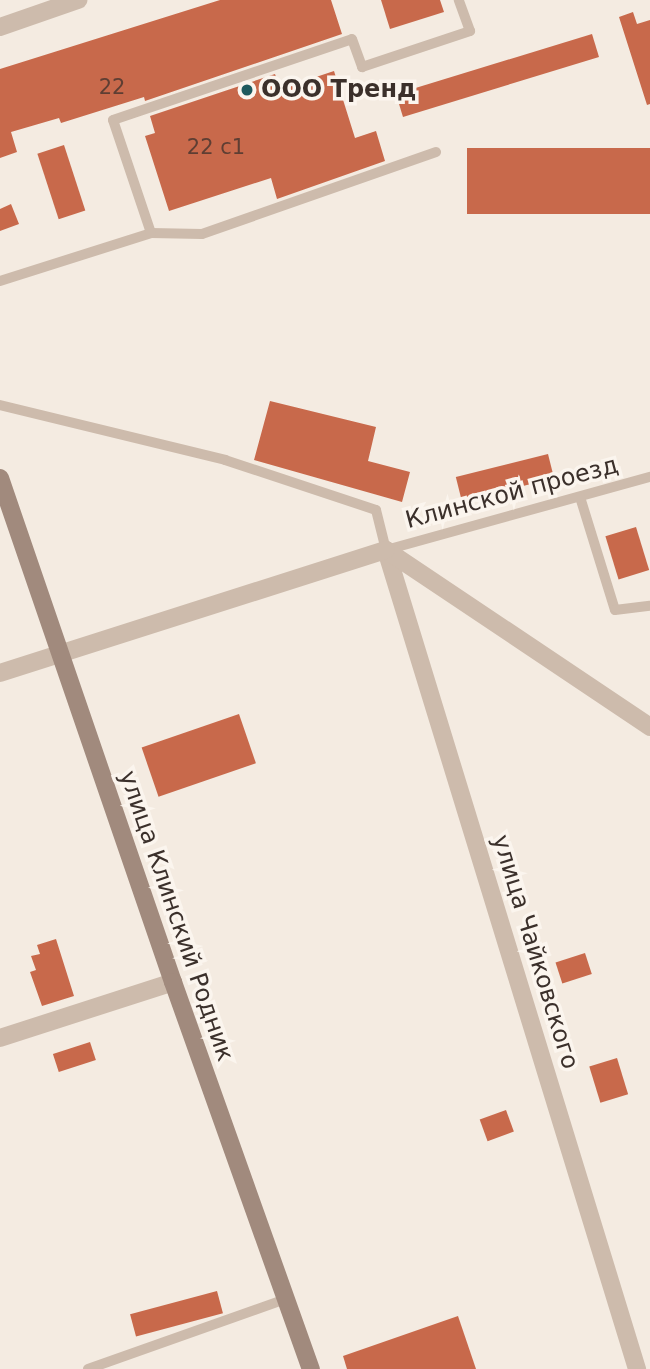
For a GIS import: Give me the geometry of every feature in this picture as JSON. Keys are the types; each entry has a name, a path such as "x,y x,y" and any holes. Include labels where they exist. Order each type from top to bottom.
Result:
{"main road":[{"name":"улица Клинский Родник","path":"0,478 173,982 311,1369"}],"street":[{"path":"0,27 78,0"},
{"path":"0,673 386,550 650,727"},
{"name":"улица Чайковского","path":"386,550 637,1369"},
{"path":"0,1038 173,982"}],"lane":[{"path":"151,233 113,120 352,39 362,67 470,32 459,0"},
{"path":"0,281 151,233 202,234 436,152"},
{"path":"0,405 226,460 376,510 386,550"},
{"name":"Клинской проезд","path":"386,550 650,477"},
{"path":"580,497 615,610 650,606"},
{"path":"88,1369 286,1299"}],"building":[{"path":"220,0 331,0 342,34 145,101 144,97 61,123 59,118 11,132 17,152 0,158 0,69"},
{"path":"381,0 440,0 444,12 390,29"},
{"path":"633,12 637,24 650,20 650,104 647,105 619,17"},
{"path":"592,34 599,57 403,117 396,94"},
{"path":"334,71 355,138 376,131 385,161 277,199 271,178 169,211 145,136 155,133 150,116 275,74 280,89"},
{"path":"64,145 85,211 59,219 37,154"},
{"path":"467,148 650,148 650,214 467,214"},
{"path":"11,204 19,224 0,231 0,209"},
{"path":"270,401 376,427 368,461 410,472 402,502 254,460"},
{"path":"548,454 554,478 462,501 456,477"},
{"path":"636,527 649,570 619,579 605,536"},
{"path":"239,714 256,763 159,797 142,748"},
{"path":"56,939 74,996 42,1006 30,972 36,970 31,956 40,954 37,945"},
{"path":"585,953 592,974 562,984 556,963"},
{"path":"90,1042 96,1060 59,1072 53,1054"},
{"path":"617,1058 628,1094 600,1103 589,1066"},
{"path":"506,1110 514,1132 488,1141 480,1120"},
{"path":"217,1291 223,1313 136,1337 130,1314"},
{"path":"458,1316 476,1369 347,1369 343,1356"}],"place":[{"name":"ООО Тренд","path":"247,90"}]}
